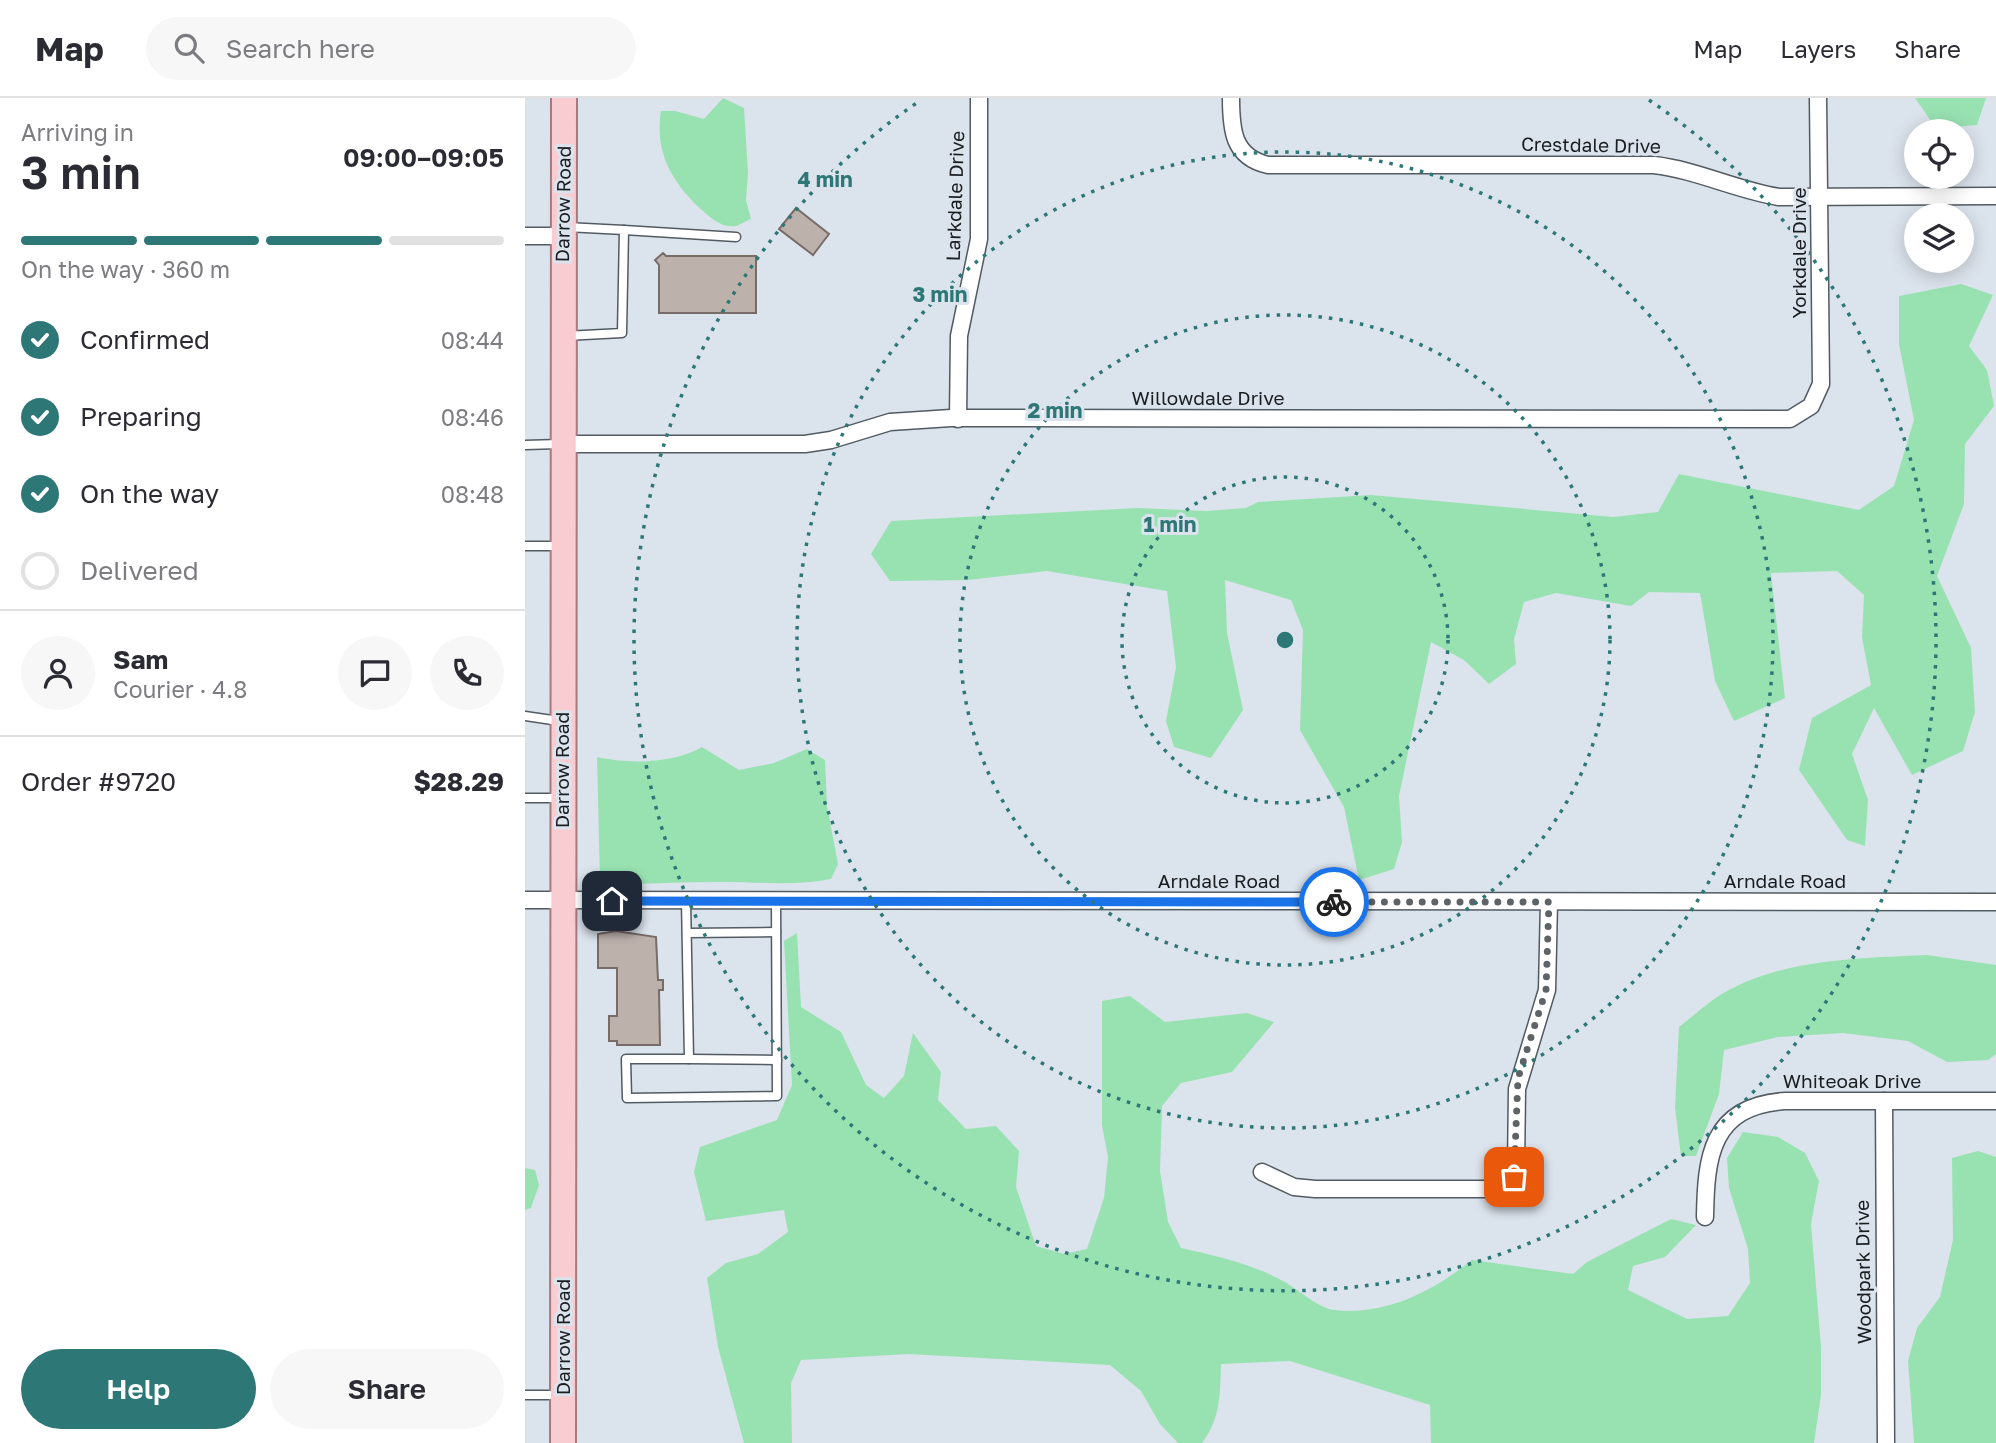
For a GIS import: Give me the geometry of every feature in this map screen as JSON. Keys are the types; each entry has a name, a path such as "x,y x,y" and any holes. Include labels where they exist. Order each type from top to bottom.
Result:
{"main road":[{"name":"Darrow Road","path":"563,98 563,1443"}],"street":[{"name":"Larkdale Drive","path":"958,419 959,336 979,239 979,98"},
{"name":"Crestdale Drive","path":"1231,98 1231,130 1235,142 1247,156 1268,165 1654,165 1685,170 1754,193 1819,198 1996,196"},
{"name":"Yorkdale Drive","path":"1811,406 1821,384 1818,98"},
{"path":"525,236 562,232"},
{"name":"Willowdale Drive","path":"562,444 805,444 890,422 958,419 1781,420 1796,417 1811,406"},
{"name":"Arndale Road","path":"525,900 1996,902"},
{"path":"1262,1172 1294,1187 1315,1189 1495,1189 1509,1184 1516,1169 1518,1078 1546,990 1549,902"},
{"name":"Woodpark Drive","path":"1884,1101 1886,1443"},
{"name":"Whiteoak Drive","path":"1705,1217 1706,1168 1709,1154 1724,1128 1743,1114 1774,1102 1996,1101"}],"lane":[{"path":"562,336 622,333 624,230"},
{"path":"562,232 624,230 736,237"},
{"path":"525,445 562,444"},
{"path":"525,546 563,546"},
{"path":"525,716 562,721"},
{"path":"525,798 562,798"},
{"path":"687,900 689,1059"},
{"path":"776,901 777,1060 777,1096 627,1098 627,1059 777,1060"},
{"path":"687,933 776,932"},
{"path":"525,1395 563,1395"}],"green space":[{"path":"723,98 744,108 748,173 746,200 751,219 736,226 726,226 718,222 692,201 668,167 660,141 661,111 675,111 704,119"},
{"path":"1915,98 1986,98 1977,125 1974,125 1974,119 1930,119"},
{"path":"1961,284 1993,295 1969,346 1987,370 1994,406 1965,444 1964,504 1937,576 1971,648 1975,712 1963,751 1912,775 1874,708 1852,754 1868,800 1865,846 1847,840 1799,770 1812,718 1871,685 1862,637 1864,595 1837,571 1771,573 1785,698 1734,721 1715,681 1700,593 1649,592 1631,606 1556,593 1524,602 1514,639 1516,664 1489,684 1464,660 1431,642 1399,796 1402,842 1394,869 1359,880 1344,807 1300,730 1303,630 1291,600 1225,580 1227,633 1243,710 1211,758 1174,747 1166,721 1176,667 1167,591 1047,571 968,580 890,581 871,554 891,521 1138,508 1206,511 1246,508 1258,502 1371,495 1613,517 1658,512 1679,474 1859,510 1894,486 1914,420 1899,344 1899,296"},
{"path":"702,747 739,770 774,763 807,749 825,760 827,806 838,864 831,879 787,883 619,884 600,880 597,757 651,761 678,757"},
{"path":"797,933 801,1007 841,1032 866,1085 884,1098 904,1076 913,1033 941,1072 938,1100 966,1129 996,1126 1019,1151 1016,1187 1036,1246 1064,1254 1087,1249 1104,1198 1108,1157 1102,1125 1102,1001 1130,996 1165,1022 1247,1013 1274,1022 1232,1072 1181,1083 1162,1106 1160,1171 1168,1222 1181,1248 1258,1269 1328,1309 1372,1309 1408,1299 1441,1282 1472,1260 1573,1274 1587,1262 1671,1219 1696,1225 1665,1257 1633,1266 1628,1290 1687,1319 1728,1316 1750,1283 1748,1249 1729,1188 1727,1158 1743,1132 1778,1137 1805,1153 1819,1181 1811,1224 1821,1347 1821,1395 1814,1443 1431,1443 1430,1405 1290,1361 1221,1364 1218,1405 1208,1434 1202,1443 1178,1443 1160,1424 1141,1391 1110,1365 909,1354 801,1360 791,1383 792,1443 744,1443 718,1347 707,1278 726,1263 758,1254 788,1232 784,1210 706,1221 694,1172 700,1147 777,1120 792,1085 784,941"},
{"path":"1927,955 1996,965 1996,1054 1988,1060 1947,1062 1908,1041 1843,1033 1778,1037 1724,1050 1719,1094 1696,1156 1681,1156 1675,1108 1679,1027 1721,995 1773,972 1824,962"},
{"path":"1978,1151 1996,1157 1996,1443 1914,1443 1908,1361 1917,1328 1940,1297 1953,1240 1952,1158"},
{"path":"525,1168 535,1170 539,1185 531,1208 525,1210"}],"building":[{"path":"796,208 829,234 813,255 779,229"},
{"path":"663,253 666,256 756,256 756,313 659,313 659,265 655,260"},
{"path":"616,931 656,937 658,980 663,980 663,990 659,990 660,1045 617,1045 617,1041 609,1041 609,1016 617,1016 617,968 598,968 598,934"}],"way so far":[{"path":"1334,902 1549,902 1545,999 1518,1078 1514,1177"}],"route":[{"path":"612,901 1334,902"}]}
